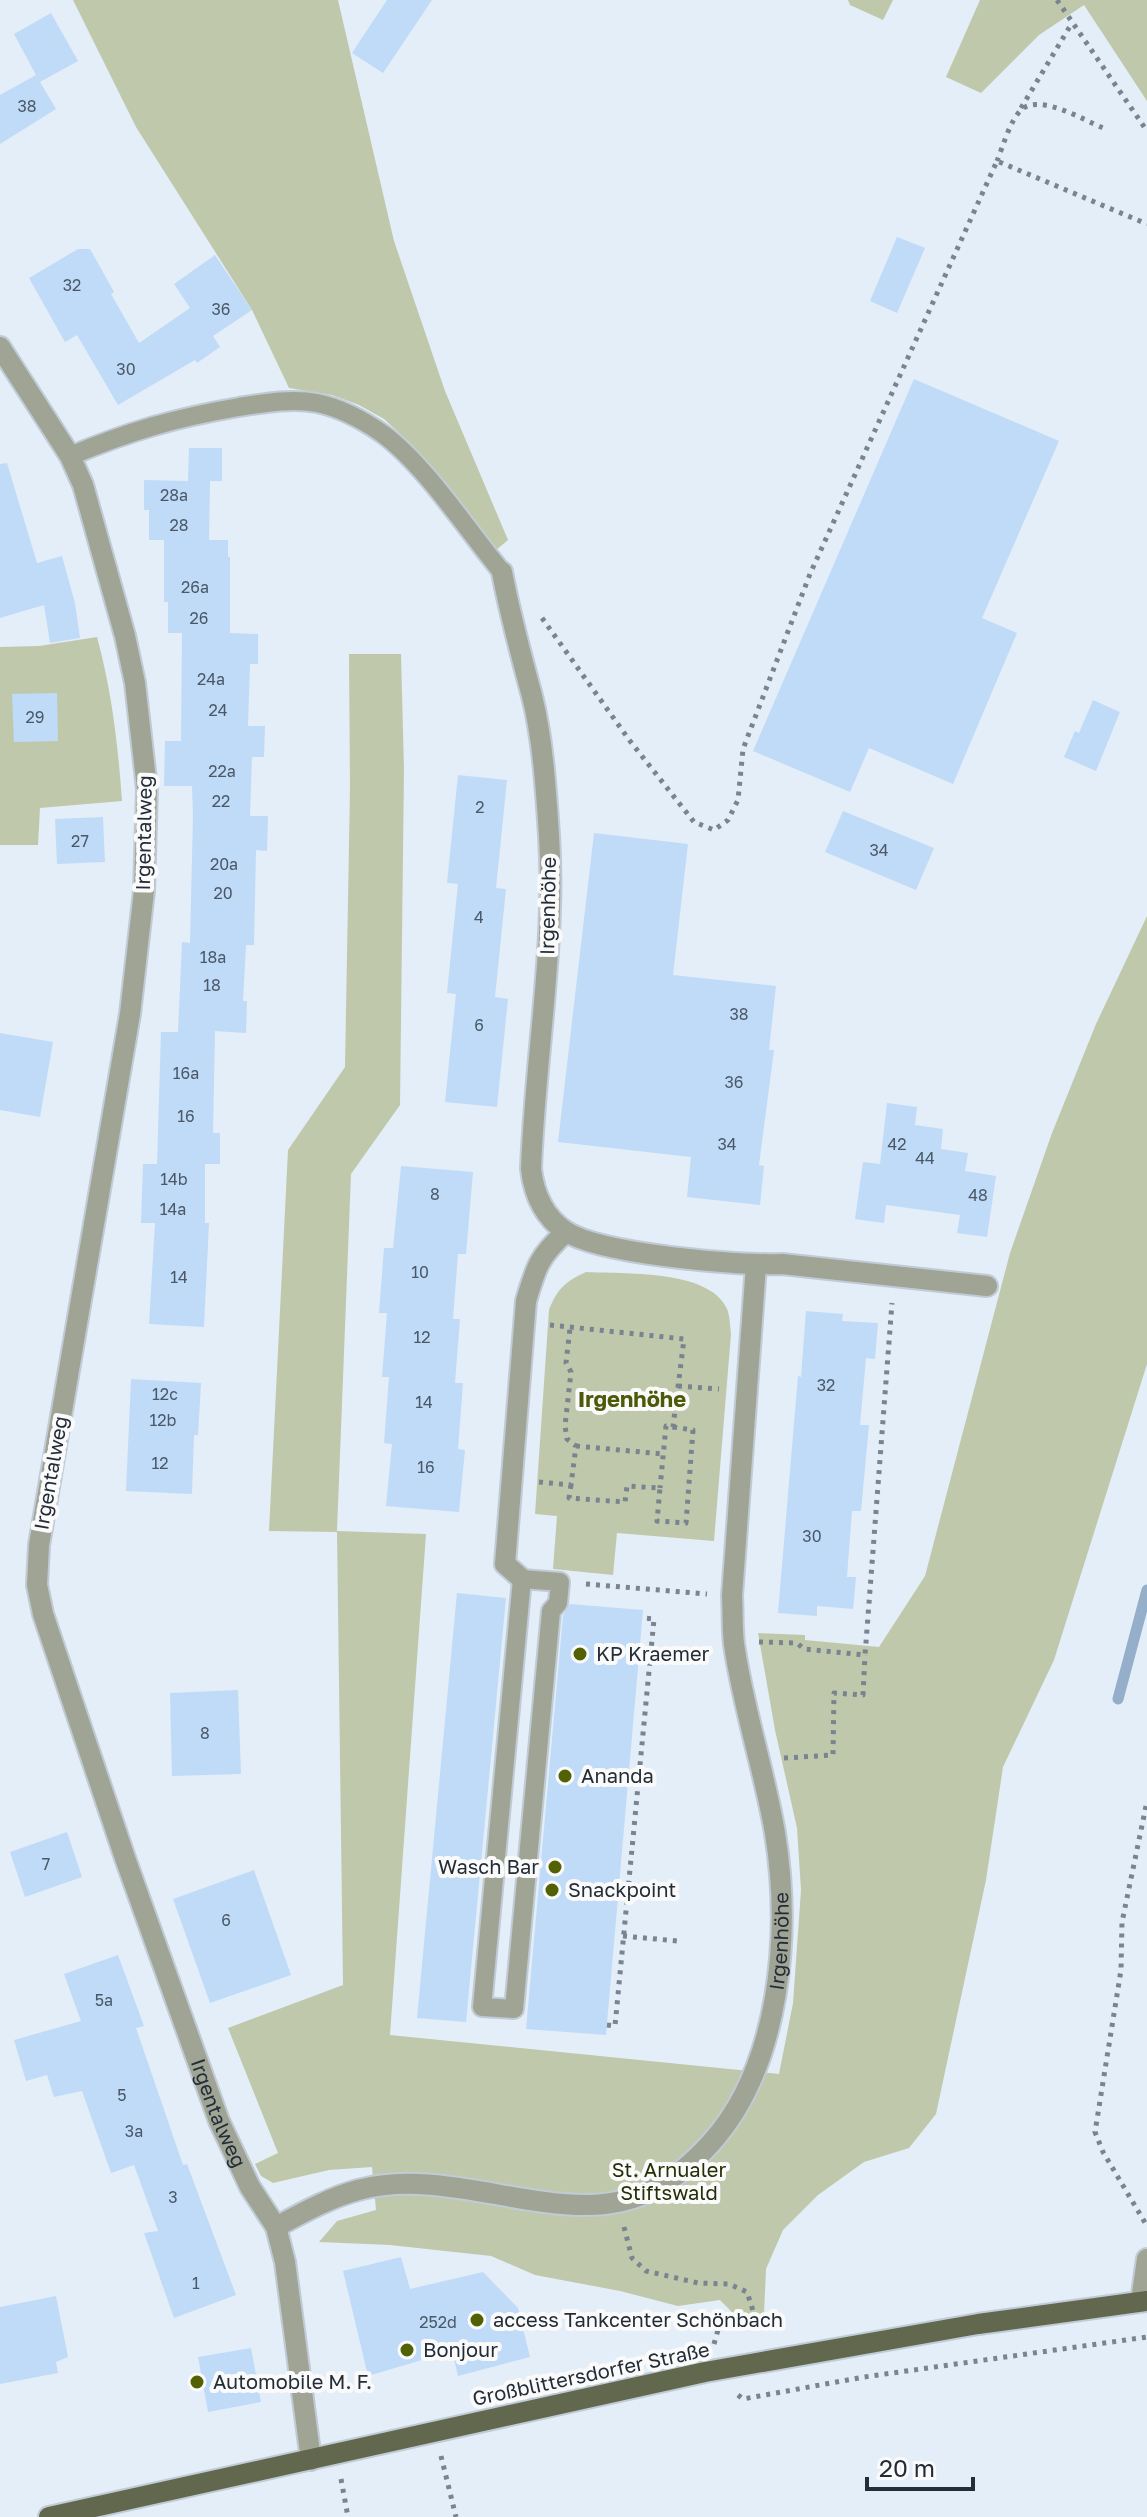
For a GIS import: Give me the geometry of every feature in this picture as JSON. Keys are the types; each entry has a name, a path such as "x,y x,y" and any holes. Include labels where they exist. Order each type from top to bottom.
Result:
{"main road":[{"name":"Großblittersdorfer Straße","path":"49,2517 705,2372 978,2324 1144,2301"}],"street":[{"name":"Irgentalweg","path":"0,347 70,456 83,485 135,683 147,789 144,891 130,1014 39,1545 37,1585 52,1642 209,2094 250,2187 276,2227 285,2262 311,2460"},
{"name":"Irgenhöhe","path":"502,572 521,663 532,698 549,837 547,955 531,1169 534,1192 548,1215 566,1232"},
{"path":"522,1579 505,1564 526,1301 534,1271 546,1250 566,1232 591,1242 627,1250 987,1286"},
{"name":"Irgenhöhe","path":"276,2227 330,2199 361,2189 399,2185 438,2187 565,2205 619,2203 639,2198 674,2178 700,2155 723,2129 757,2070 773,2001 780,1933 780,1880 775,1833 734,1642 732,1596 756,1265"},
{"path":"1144,2301 1147,2259"}],"lane":[{"path":"70,456 126,432 183,416 276,402 315,403 357,418 403,452 502,572"},
{"path":"522,1579 560,1582 558,1603 551,1611 514,2009 482,2007 522,1579"}],"path":[{"path":"1057,0 1147,131"},
{"path":"540,617 630,741 694,822 714,830 728,820 738,800 743,749 810,574 1019,111 1072,23"},
{"path":"1019,111 1031,103 1043,103 1103,128"},
{"path":"997,161 1147,224"},
{"path":"759,1760 833,1755 834,1693 863,1695 895,1275"},
{"path":"554,1326 684,1339 673,1427"},
{"path":"570,1328 566,1363 571,1372 565,1426 567,1439 576,1446 663,1454"},
{"path":"678,1386 726,1390"},
{"path":"666,1426 673,1427 693,1430 686,1523 657,1521 666,1426"},
{"path":"576,1446 569,1498 625,1502 627,1486 660,1488"},
{"path":"511,1479 571,1485"},
{"path":"560,1582 732,1596"},
{"path":"607,2025 615,2026 654,1619 643,1618"},
{"path":"734,1642 797,1643 804,1649 865,1655"},
{"path":"1146,1806 1122,1922 1121,1970 1095,2132 1103,2152 1147,2226"},
{"path":"623,1936 678,1941"},
{"path":"622,2221 632,2258 646,2271 698,2283 729,2284 747,2292 755,2317"},
{"path":"705,2372 743,2399 864,2377 1147,2337"},
{"path":"437,2432 456,2517"},
{"path":"344,2500 348,2517"}],"green space":[{"path":"73,0 338,0 394,241 445,391 508,540 496,550 409,442 384,419 332,395 289,388 252,310 136,127"},
{"path":"848,0 893,0 883,20 850,5"},
{"path":"980,0 1147,0 1147,101 1084,5 1039,35 981,93 946,77"},
{"path":"97,637 114,719 122,801 40,808 38,845 0,845 0,647 39,646"},
{"name":"St. Arnualer Stiftswald","path":"349,654 401,654 404,770 400,1105 351,1174 337,1531 426,1534 390,2035 779,2074 793,2003 801,1890 797,1828 758,1633 805,1635 805,1640 879,1647 925,1576 1010,1253 1052,1133 1096,1024 1147,916 1147,1364 1054,1660 1003,1767 986,1880 936,2114 909,2148 864,2162 818,2195 783,2230 766,2269 764,2314 735,2323 731,2311 720,2300 678,2306 535,2275 491,2256 390,2245 319,2242 337,2221 376,2210 372,2167 329,2170 273,2183 261,2176 255,2164 278,2153 228,2028 343,1985 337,1532 269,1531 288,1150 345,1067"},
{"path":"586,1272 664,1276 703,1287 718,1296 727,1309 731,1334 714,1541 617,1533 613,1575 553,1569 557,1516 535,1514 549,1310 563,1286"}],"building":[{"path":"387,0 432,0 383,73 352,53"},
{"path":"51,13 78,61 40,82 56,109 0,144 0,95 36,75 14,34"},
{"path":"897,237 925,248 897,313 870,301"},
{"path":"78,249 90,249 139,343 190,308 174,284 215,255 252,310 213,336 220,347 197,363 195,360 118,405 77,335 65,342 29,278"},
{"path":"914,379 1059,441 982,618 1017,633 953,784 869,748 850,792 753,751"},
{"path":"189,448 222,448 222,481 210,481 209,540 228,540 230,633 258,634 258,664 250,664 248,726 265,726 264,757 252,757 250,816 268,816 267,851 256,850 254,945 246,945 243,1001 247,1001 246,1033 215,1031 213,1133 220,1133 220,1164 205,1164 205,1223 209,1223 204,1327 149,1324 155,1223 141,1223 143,1164 157,1164 161,1032 178,1032 182,942 190,943 193,815 192,786 164,786 165,741 181,741 182,633 168,633 168,602 164,602 164,540 149,540 149,510 144,510 144,480 188,481"},
{"path":"7,463 37,563 62,556 75,603 80,638 50,643 44,605 0,618 0,464"},
{"path":"57,693 58,741 14,742 12,694"},
{"path":"1093,700 1120,712 1096,771 1064,757 1075,731 1079,733"},
{"path":"458,775 507,780 496,888 506,889 495,997 508,999 497,1107 445,1102 456,994 447,993 458,884 447,883"},
{"path":"843,811 934,848 916,890 825,852"},
{"path":"103,817 105,862 57,864 55,819"},
{"path":"594,833 688,844 673,975 776,986 769,1050 774,1050 759,1165 764,1166 760,1205 687,1197 691,1157 558,1142"},
{"path":"0,1033 53,1042 40,1117 0,1110"},
{"path":"887,1103 917,1107 915,1125 943,1129 941,1149 968,1153 965,1171 996,1176 987,1237 957,1233 960,1215 886,1205 884,1223 855,1219 863,1162 880,1164"},
{"path":"401,1166 473,1172 466,1254 458,1254 453,1319 460,1319 455,1383 463,1383 458,1449 465,1450 459,1512 386,1506 392,1444 384,1443 389,1377 382,1377 387,1313 379,1313 384,1248 393,1248"},
{"path":"806,1311 843,1314 842,1321 878,1323 875,1359 866,1358 860,1425 869,1425 861,1511 852,1511 847,1577 856,1577 853,1609 817,1606 817,1616 778,1613"},
{"path":"131,1379 201,1383 198,1435 194,1435 192,1494 126,1491"},
{"path":"457,1593 506,1598 466,2022 417,2018"},
{"path":"570,1604 643,1610 606,2035 526,2029 563,1616"},
{"path":"238,1690 241,1774 172,1776 170,1693"},
{"path":"67,1832 82,1877 25,1897 10,1852"},
{"path":"254,1870 291,1975 210,2003 173,1899"},
{"path":"118,1955 144,2026 136,2028 183,2165 187,2164 236,2295 174,2318 144,2233 158,2231 134,2165 111,2173 82,2091 54,2097 47,2075 26,2081 14,2040 81,2021 64,1974"},
{"path":"401,2257 410,2289 483,2272 518,2308 530,2357 458,2376 452,2351 368,2376 343,2271"},
{"path":"56,2296 68,2357 56,2362 58,2373 0,2384 0,2307"},
{"path":"251,2348 261,2402 208,2412 198,2357"}],"waterway":[{"path":"1118,1699 1147,1590"}],"place":[{"name":"KP Kraemer","path":"580,1654"},
{"name":"Ananda","path":"565,1776"},
{"name":"Wasch Bar","path":"555,1867"},
{"name":"Snackpoint","path":"552,1890"},
{"name":"access Tankcenter Schönbach","path":"477,2320"},
{"name":"Bonjour","path":"407,2350"},
{"name":"Automobile M. F.","path":"197,2382"}],"district":[{"name":"Irgenhöhe","path":"632,1399"}]}
